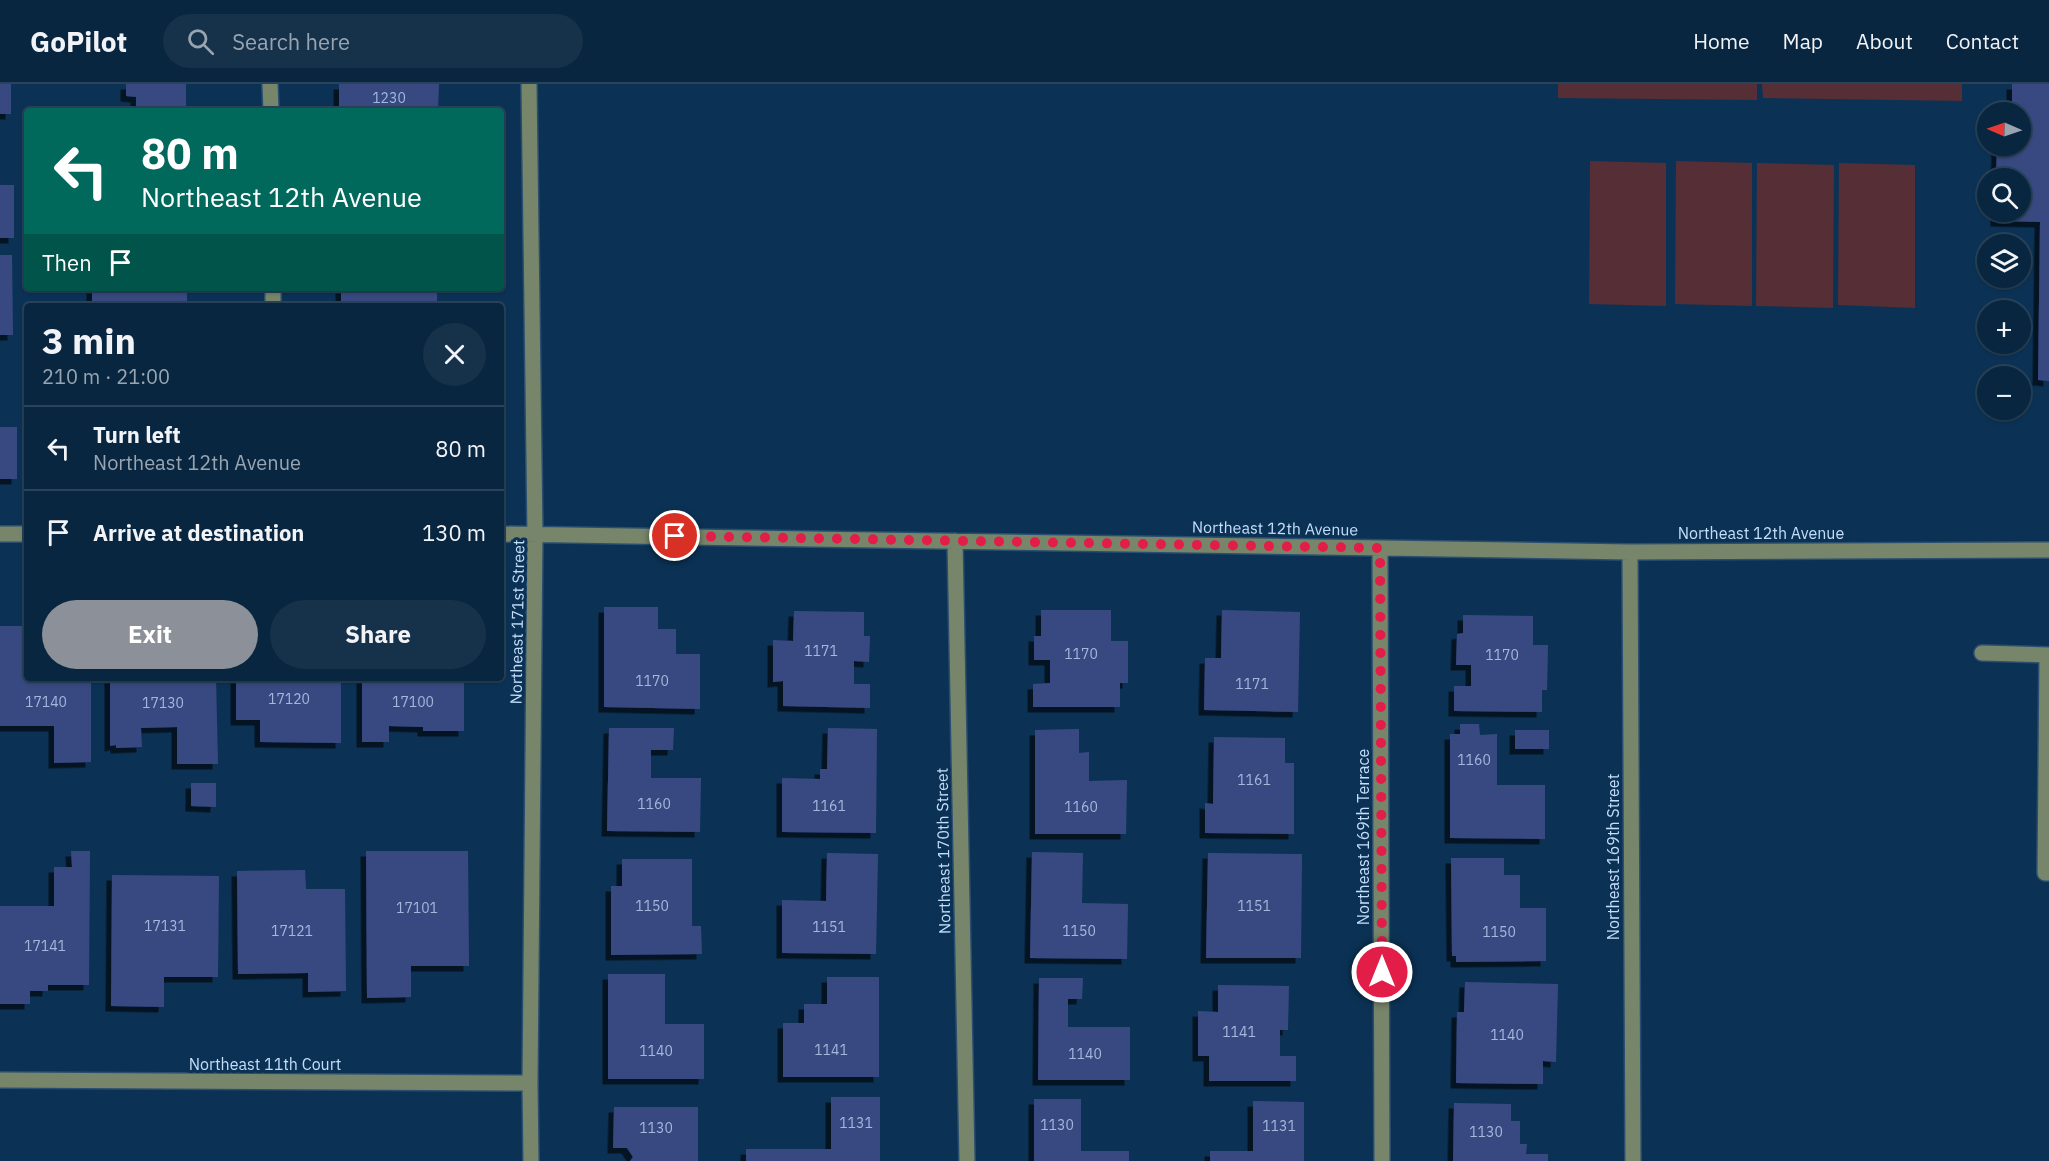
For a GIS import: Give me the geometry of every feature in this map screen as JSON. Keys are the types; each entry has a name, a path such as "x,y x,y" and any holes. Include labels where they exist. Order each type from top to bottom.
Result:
{"street":[{"path":"270,84 271,108"},
{"name":"Northeast 171st Street","path":"529,84 536,534 531,1161"},
{"path":"0,534 24,534"},
{"name":"Northeast 12th Avenue","path":"504,534 1630,552 2049,550"},
{"name":"Northeast 170th Street","path":"955,541 967,1161"},
{"name":"Northeast 169th Terrace","path":"1380,548 1382,1161"},
{"name":"Northeast 169th Street","path":"1630,552 1633,1161"},
{"path":"1982,653 2048,655 2044,873 2049,873"},
{"name":"Northeast 11th Court","path":"0,1080 530,1083"}],"shaded area":[{"path":"1558,84 1757,84 1757,100 1558,98"},
{"path":"1762,84 1962,84 1962,101 1763,98"},
{"path":"1590,161 1666,163 1666,306 1589,304"},
{"path":"1676,161 1752,163 1752,306 1675,304"},
{"path":"1757,163 1834,165 1833,308 1756,306"},
{"path":"1839,163 1915,165 1915,308 1838,305"}],"building":[{"path":"0,84 11,84 11,114 0,114"},
{"path":"126,84 186,84 186,108 136,108 136,97 126,96"},
{"path":"339,84 439,84 438,108 339,108"},
{"path":"2012,84 2049,84 2049,381 2038,380 2040,222 2031,222 2031,168 1996,168 1997,156 2031,156 2031,102 2012,102"},
{"path":"0,185 14,185 14,238 0,238"},
{"path":"0,255 12,255 13,335 0,335"},
{"path":"92,291 187,291 187,303 92,303"},
{"path":"341,291 437,291 437,303 341,303"},
{"path":"0,427 17,427 17,479 0,479"},
{"path":"604,607 658,607 658,629 676,629 676,654 700,654 700,709 604,707"},
{"path":"1041,610 1111,610 1111,641 1128,641 1128,683 1120,683 1120,707 1033,707 1033,684 1050,683 1050,660 1034,660 1034,636 1041,636"},
{"path":"1222,610 1300,612 1298,712 1204,710 1205,658 1221,658"},
{"path":"794,611 864,612 864,636 870,636 869,662 854,661 854,684 870,684 870,708 783,706 783,681 773,682 773,640 793,641"},
{"path":"1463,615 1533,616 1533,645 1548,645 1547,690 1542,690 1542,712 1454,711 1454,686 1471,686 1471,665 1456,665 1457,634 1463,633"},
{"path":"0,626 24,626 24,681 91,681 91,762 54,763 54,726 0,726"},
{"path":"110,681 216,681 218,764 177,764 177,727 141,728 142,747 116,748 116,745 110,746"},
{"path":"236,681 341,681 341,743 260,742 260,720 236,720"},
{"path":"362,681 464,681 464,731 423,731 423,727 389,726 389,742 362,742"},
{"path":"1460,724 1479,724 1480,735 1497,734 1497,785 1545,785 1545,839 1450,838 1450,734 1460,734"},
{"path":"609,728 674,728 673,750 651,750 651,778 701,778 700,832 607,831"},
{"path":"828,728 877,729 876,833 782,832 782,778 820,779 820,769 827,769"},
{"path":"1079,729 1079,753 1089,752 1089,781 1127,780 1126,834 1035,834 1035,730"},
{"path":"1515,730 1549,730 1549,749 1515,749"},
{"path":"1214,737 1285,738 1285,763 1294,763 1294,834 1205,833 1205,803 1213,804"},
{"path":"191,783 216,783 216,807 191,806"},
{"path":"71,851 90,851 89,985 48,985 48,991 30,991 30,1004 0,1004 0,906 54,906 54,867 72,867"},
{"path":"366,851 468,851 469,966 411,966 411,997 367,998"},
{"path":"1032,852 1083,853 1082,903 1128,904 1127,959 1030,958"},
{"path":"827,853 878,854 876,954 782,953 782,900 826,901"},
{"path":"1208,853 1302,854 1301,958 1206,958"},
{"path":"1451,858 1504,858 1504,875 1520,875 1520,908 1546,908 1546,961 1456,962 1456,956 1452,956"},
{"path":"622,859 692,859 692,926 701,926 702,954 611,955 611,886 622,886"},
{"path":"305,870 306,889 345,889 346,991 308,992 308,973 238,974 237,871"},
{"path":"112,875 219,876 218,977 164,977 164,1007 111,1006"},
{"path":"608,974 665,974 665,1024 704,1024 704,1079 608,1079"},
{"path":"827,977 879,977 879,1077 783,1077 783,1023 804,1023 804,1004 827,1004"},
{"path":"1039,978 1083,978 1082,999 1068,999 1068,1027 1130,1027 1130,1080 1038,1080"},
{"path":"1465,982 1558,984 1556,1062 1543,1061 1543,1084 1456,1083 1457,1012 1464,1012"},
{"path":"1218,985 1289,986 1288,1030 1280,1030 1280,1056 1296,1056 1296,1081 1209,1081 1209,1056 1198,1056 1198,1011 1218,1012"},
{"path":"831,1097 880,1097 880,1161 746,1161 746,1149 831,1149"},
{"path":"1034,1099 1081,1099 1081,1151 1129,1151 1129,1161 1034,1161"},
{"path":"1253,1101 1304,1102 1304,1161 1210,1161 1210,1151 1253,1151"},
{"path":"1454,1103 1511,1104 1511,1121 1520,1121 1520,1144 1527,1144 1526,1154 1548,1154 1548,1161 1453,1161"},
{"path":"614,1107 698,1107 698,1161 630,1161 633,1157 627,1148 613,1148"}],"route":[{"path":"675,536 1380,548 1382,972"}]}
